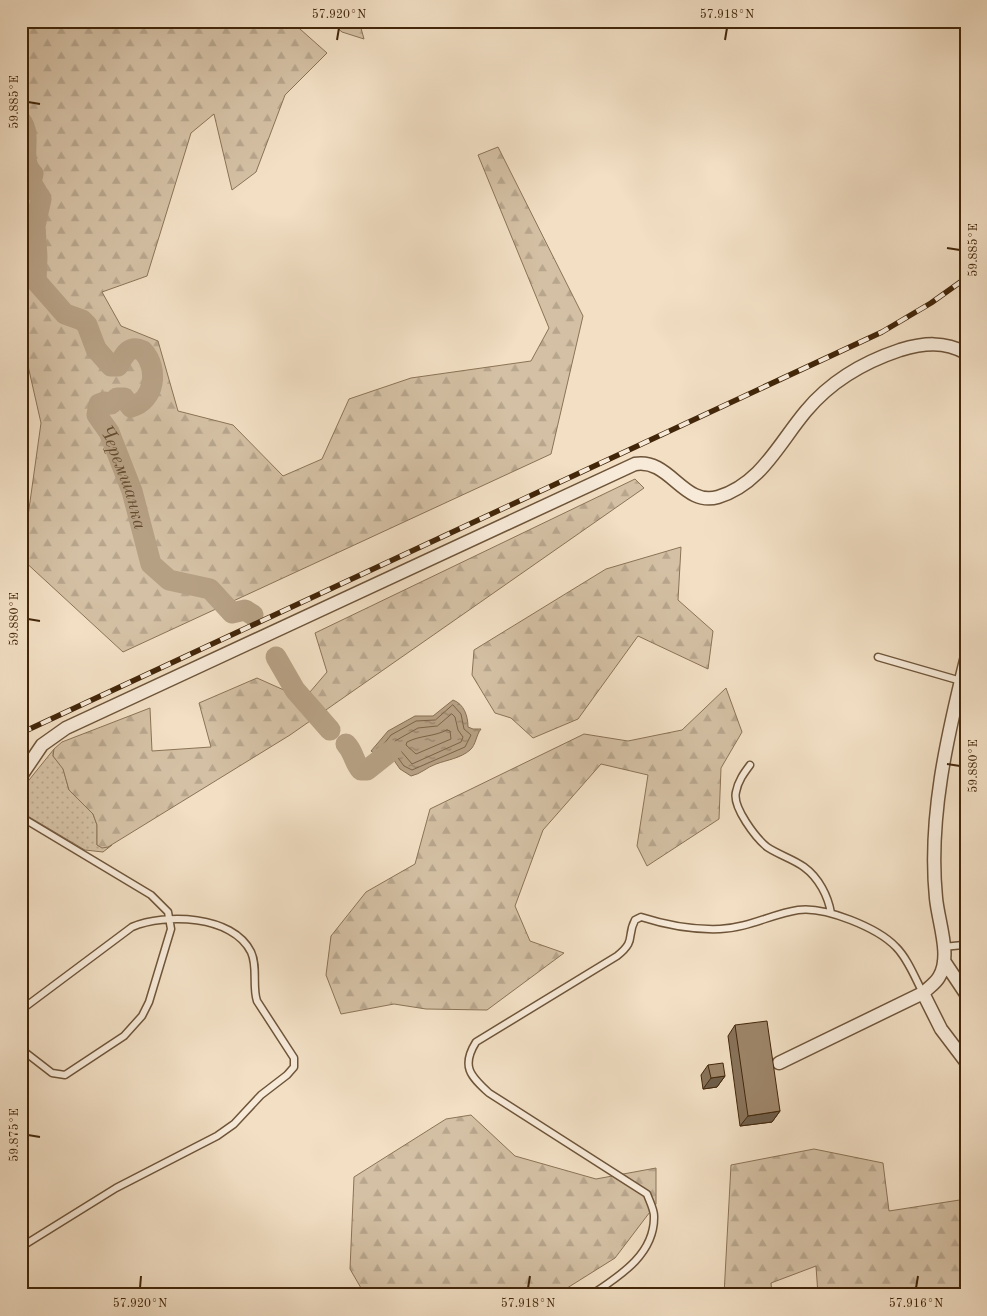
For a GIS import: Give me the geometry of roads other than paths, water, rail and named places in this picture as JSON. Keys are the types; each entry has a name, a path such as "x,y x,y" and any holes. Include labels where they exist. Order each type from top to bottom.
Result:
{"street":[{"path":"21,776 42,745 66,728 629,466 643,462 652,464 663,470 696,497 708,499 718,497 732,492 759,472 820,396 838,381 860,367 889,354 924,344 943,343 966,353"},
{"path":"779,1063 923,994 940,976 944,961 936,897 935,834 941,779 966,660"},
{"path":"944,961 966,994"},
{"path":"923,994 940,1029 966,1062"}],"lane":[{"path":"878,657 961,680"},
{"path":"750,765 740,780 735,794 739,809 756,836 768,847 806,868 820,885 829,901 831,913"},
{"path":"21,817 130,881 163,906 170,918 169,942 149,1002 142,1016 124,1036 65,1075 52,1073 21,1049"},
{"path":"591,1295 633,1265 644,1250 654,1216 647,1194 489,1093 472,1076 468,1065 468,1054 476,1042 617,956 627,948 632,939 632,926 635,920 641,917 693,928 722,929 755,923 798,910 811,909 831,913 851,920 887,939 897,947 923,994"},
{"path":"21,1010 132,927 153,920 170,918 191,920 222,928 239,938 250,950 254,962 254,992 257,1001 294,1058 294,1067 281,1081 261,1094 234,1124 217,1136 116,1188 21,1246"},
{"path":"943,947 963,945 966,942"}],"water":[{"path":"453,700 460,704 465,711 468,727 481,729 474,745 466,753 433,765 411,776 400,769 393,759 382,760 371,751 388,731 415,716 433,716"}],"waterway":[{"name":"Черемшанка","path":"21,121 26,134 26,162 33,174 31,182 41,199 35,226 36,281 65,314 82,320 87,325 96,349 111,366 118,366 125,355 134,349 143,351 151,366 153,375 150,391 139,404 131,407 124,398 117,398 111,404 105,402 99,404 97,415 109,432 132,491 151,564 169,580 210,589 232,613 245,610 253,615"},
{"name":"Черемшанка","path":"276,657 295,690 330,730"},
{"name":"Черемшанка","path":"346,744 361,770 367,770 391,751"}],"railway":[{"path":"21,733 882,332 931,303 966,278"}]}
